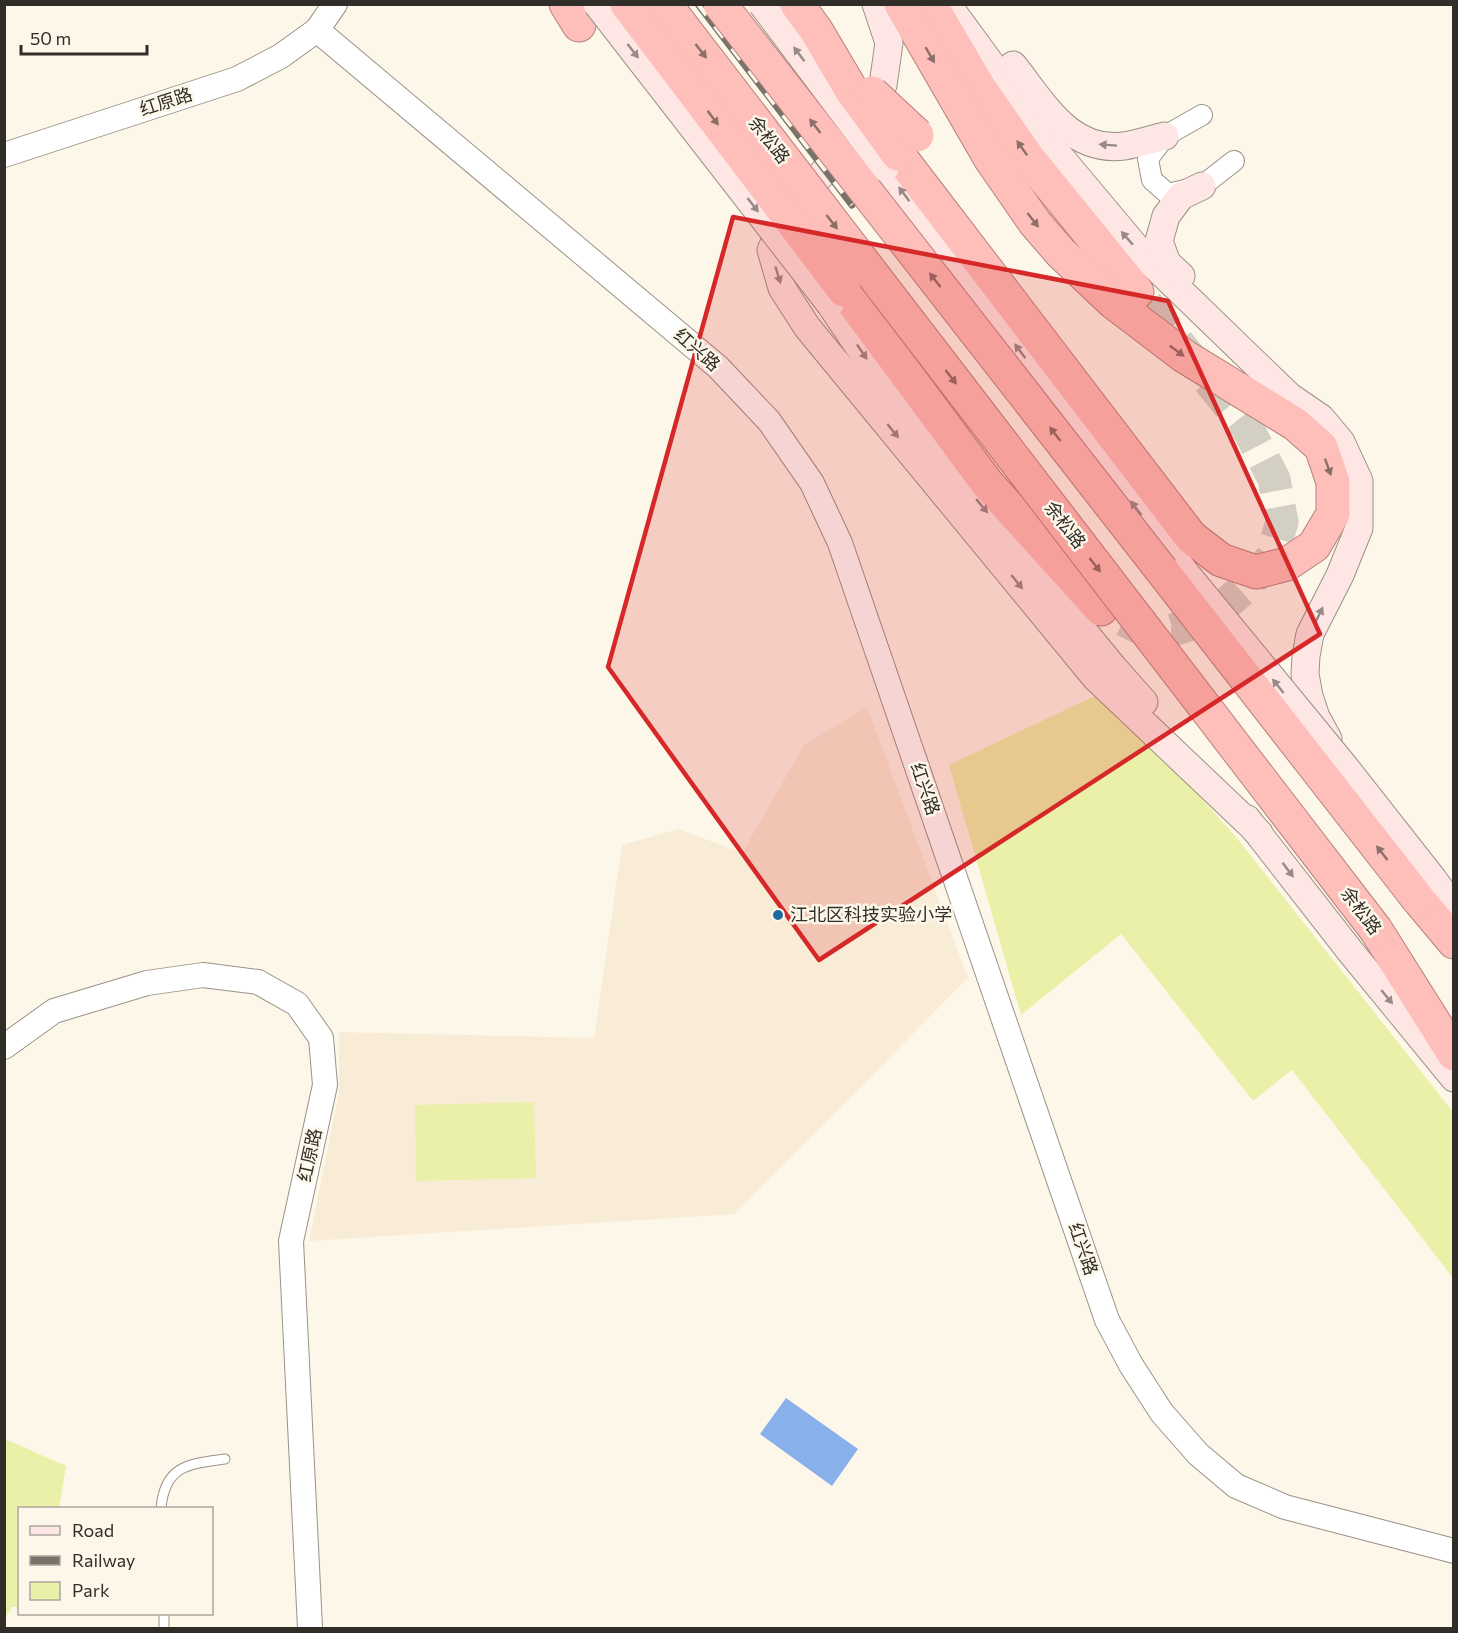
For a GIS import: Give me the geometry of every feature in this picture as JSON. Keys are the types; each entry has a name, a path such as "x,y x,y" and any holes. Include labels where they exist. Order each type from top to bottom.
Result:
{"highway":[{"path":"627,4 837,297 987,483 1101,609"},
{"name":"余松路","path":"665,4 1376,930 1454,1054"},
{"path":"720,4 1425,889 1454,942"},
{"path":"806,17 852,91 1191,537 1221,560 1256,572 1287,564 1314,546 1333,514 1333,482 1321,447 1295,424 1184,356 1113,302 1061,253 1035,223 990,158 900,4"},
{"path":"930,4 980,89 1029,158 1137,292"}],"main road":[{"path":"762,4 900,152 1184,572 1345,767"},
{"path":"876,4 889,42 883,85 864,126 791,209 771,250 782,288 807,327 1104,672"},
{"path":"947,4 1052,146 1139,252 1289,396 1321,418"},
{"path":"963,4 1065,129 1089,144 1123,146 1165,136"},
{"name":"余松路","path":"581,11 837,297 877,374 964,485 1104,672 1259,833 1350,951 1454,1078"},
{"path":"1202,186 1181,196 1166,216 1159,241 1167,263 1287,377 1341,441 1359,481 1359,528 1341,575 1310,634 1305,674 1316,717 1345,767 1425,889 1454,908"}],"street":[{"path":"317,30 333,4"},
{"name":"红原路","path":"4,154 237,79 281,56 317,30"},
{"name":"红兴路","path":"317,30 718,367 769,421 812,483 840,543 1107,1320 1131,1365 1162,1413 1198,1454 1236,1486 1285,1507 1454,1551"},
{"path":"1202,115 1165,136 1148,159 1152,180 1168,194 1202,186 1234,161"},
{"name":"红原路","path":"4,1047 54,1011 147,983 203,975 258,982 297,1004 321,1038 325,1085 291,1241 310,1629"}],"lane":[{"path":"162,1507 171,1476 189,1464 225,1459"}],"highlighted area":[{"path":"733,217 1168,301 1320,634 819,960 608,667"}],"shaded area":[{"name":"江北区科技实验小学","path":"867,707 968,978 735,1214 309,1241 339,1093 339,1032 594,1038 622,845 679,829 742,853 804,745"}],"green space":[{"path":"1101,693 1236,837 1453,1112 1453,1278 1292,1070 1253,1101 1121,934 1021,1015 949,765"},
{"path":"534,1102 536,1178 416,1181 415,1105"},
{"path":"5,1439 66,1466 59,1507 18,1507 18,1607 12,1607 5,1618"}],"water":[{"path":"786,1398 858,1449 832,1486 760,1434"}],"tunnel":[{"path":"1124,620 1140,628 1173,630 1210,618 1242,590 1271,559 1282,522 1274,479 1248,429 1137,292"}],"railway":[{"path":"682,4 842,213"},
{"path":"698,4 852,205"}],"place":[{"name":"江北区科技实验小学","path":"778,915"}]}
